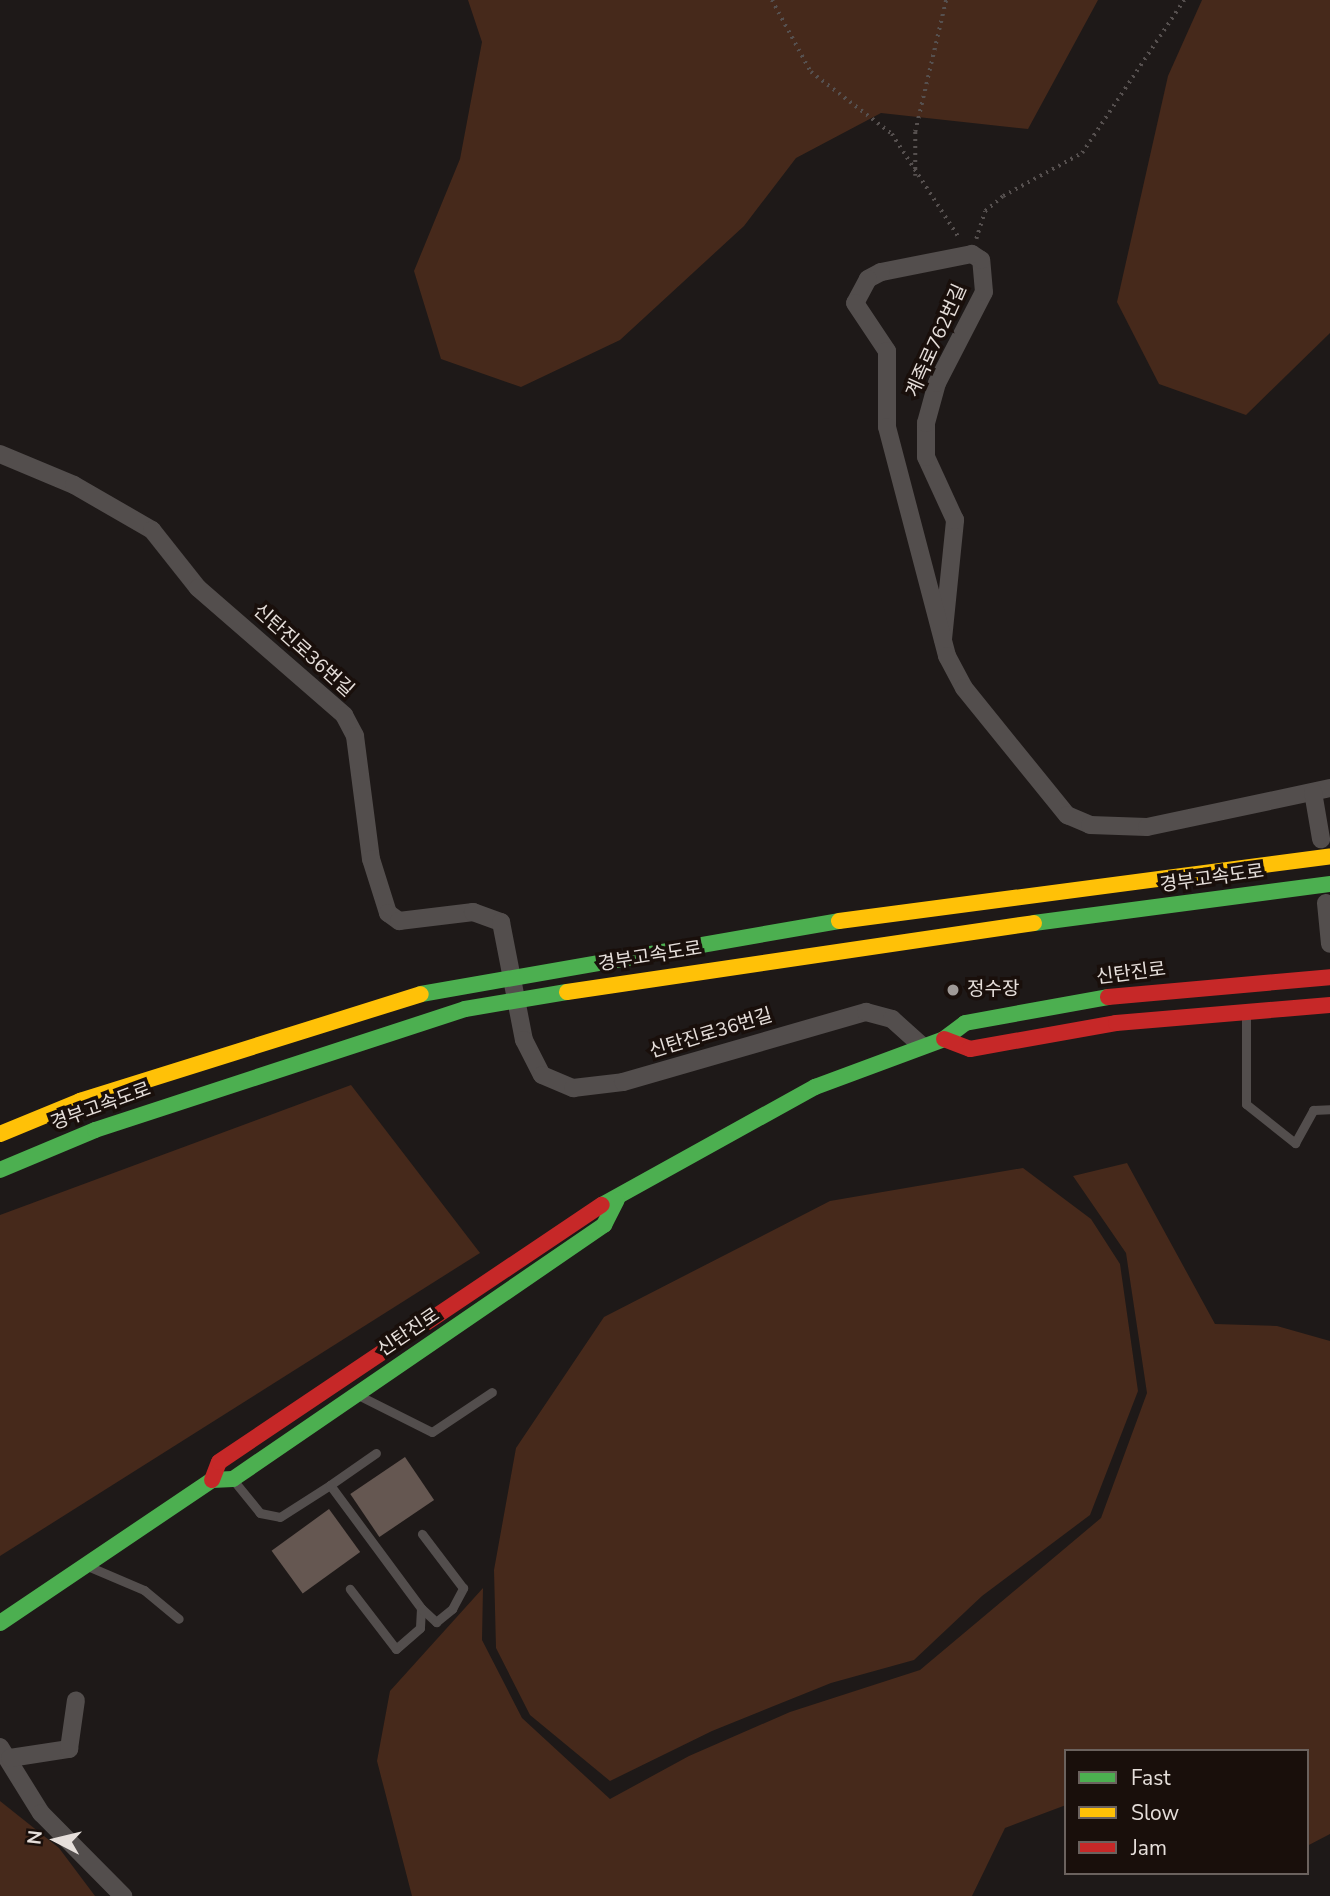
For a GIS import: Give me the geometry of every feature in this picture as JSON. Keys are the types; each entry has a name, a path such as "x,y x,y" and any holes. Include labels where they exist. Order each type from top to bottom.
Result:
{"main road":[{"name":"경부고속도로","path":"0,1134 251,1045 455,984 769,930 1330,856"},
{"name":"경부고속도로","path":"0,1170 95,1130 464,1009 772,958 1330,884"},
{"name":"신탄진로","path":"0,1623 212,1480 219,1462 592,1208 617,1200 738,1126 815,1087 944,1039 965,1023 1115,996 1330,977"},
{"path":"944,1039 970,1049 1116,1023 1330,1005"},
{"name":"신탄진로","path":"233,1479 604,1225 617,1200"},
{"path":"212,1480 233,1479"}],"street":[{"name":"계족로762번길","path":"943,639 955,520 926,457 926,423 937,383 984,292 981,260 972,254 881,272 867,279 855,303 887,351 887,428 943,639 964,688 1068,815 1090,825 1147,827 1321,790"},
{"name":"신탄진로36번길","path":"0,454 74,485 152,530 198,587 344,715 355,736 370,859 388,913 399,921 420,922 490,915 503,931 524,1040 542,1075 573,1087 678,1068 851,1014 892,1019 922,1046"},
{"path":"1321,790 1321,839"},
{"path":"1326,903 1330,944"},
{"path":"76,1700 69,1749 5,1753 41,1813 123,1896"}],"lane":[{"path":"1247,1010 1246,1104 1295,1143 1313,1110 1330,1109"},
{"path":"357,1394 432,1432 492,1392"},
{"path":"233,1479 260,1513 280,1517 376,1453"},
{"path":"330,1485 421,1608 436,1622 452,1609 463,1588 422,1534"},
{"path":"85,1565 144,1590 179,1619"},
{"path":"350,1589 396,1649 420,1628 421,1608"}],"path":[{"path":"772,0 811,72 892,134 915,178 948,213 972,254"},
{"path":"915,178 915,132 946,0"},
{"path":"972,254 985,211 1082,153 1184,0"}],"shaded area":[{"path":"468,0 1098,0 1028,129 881,113 796,158 744,226 620,340 521,387 441,359 414,271 460,159 482,42"},
{"path":"1202,0 1330,0 1330,333 1246,415 1159,384 1117,302 1168,76"},
{"path":"351,1085 480,1253 0,1556 0,1215"},
{"path":"1127,1163 1215,1324 1277,1326 1330,1341 1330,1834 1309,1845 1309,1749 1064,1749 1064,1806 1005,1828 972,1896 412,1896 377,1761 390,1691 483,1588 482,1640 522,1718 610,1799 689,1756 790,1712 920,1670 1101,1518 1147,1393 1126,1253 1073,1176"},
{"path":"1023,1168 1091,1219 1120,1264 1138,1391 1090,1515 982,1596 914,1660 831,1683 712,1731 610,1781 530,1715 496,1648 494,1570 516,1448 604,1317 830,1201"},
{"path":"0,1801 59,1848 95,1896 0,1896"}],"building":[{"path":"405,1457 434,1500 379,1537 350,1494"},
{"path":"329,1509 360,1552 303,1594 272,1551"}],"traffic: fast":[{"path":"1034,923 1330,884"},
{"path":"421,994 839,921"},
{"path":"0,1170 95,1130 465,1009 567,992"},
{"path":"602,1205 815,1087 944,1039 965,1023 1108,997"},
{"path":"0,1623 212,1480 233,1479 604,1225 617,1200"}],"traffic: slow":[{"path":"839,921 1330,856"},
{"path":"567,992 1034,923"},
{"path":"0,1134 80,1101 421,994"}],"traffic: jam":[{"path":"1108,997 1330,977"},
{"path":"944,1039 970,1049 1116,1023 1330,1005"},
{"path":"212,1480 219,1462 602,1205"}],"place":[{"name":"정수장","path":"953,990"}]}
